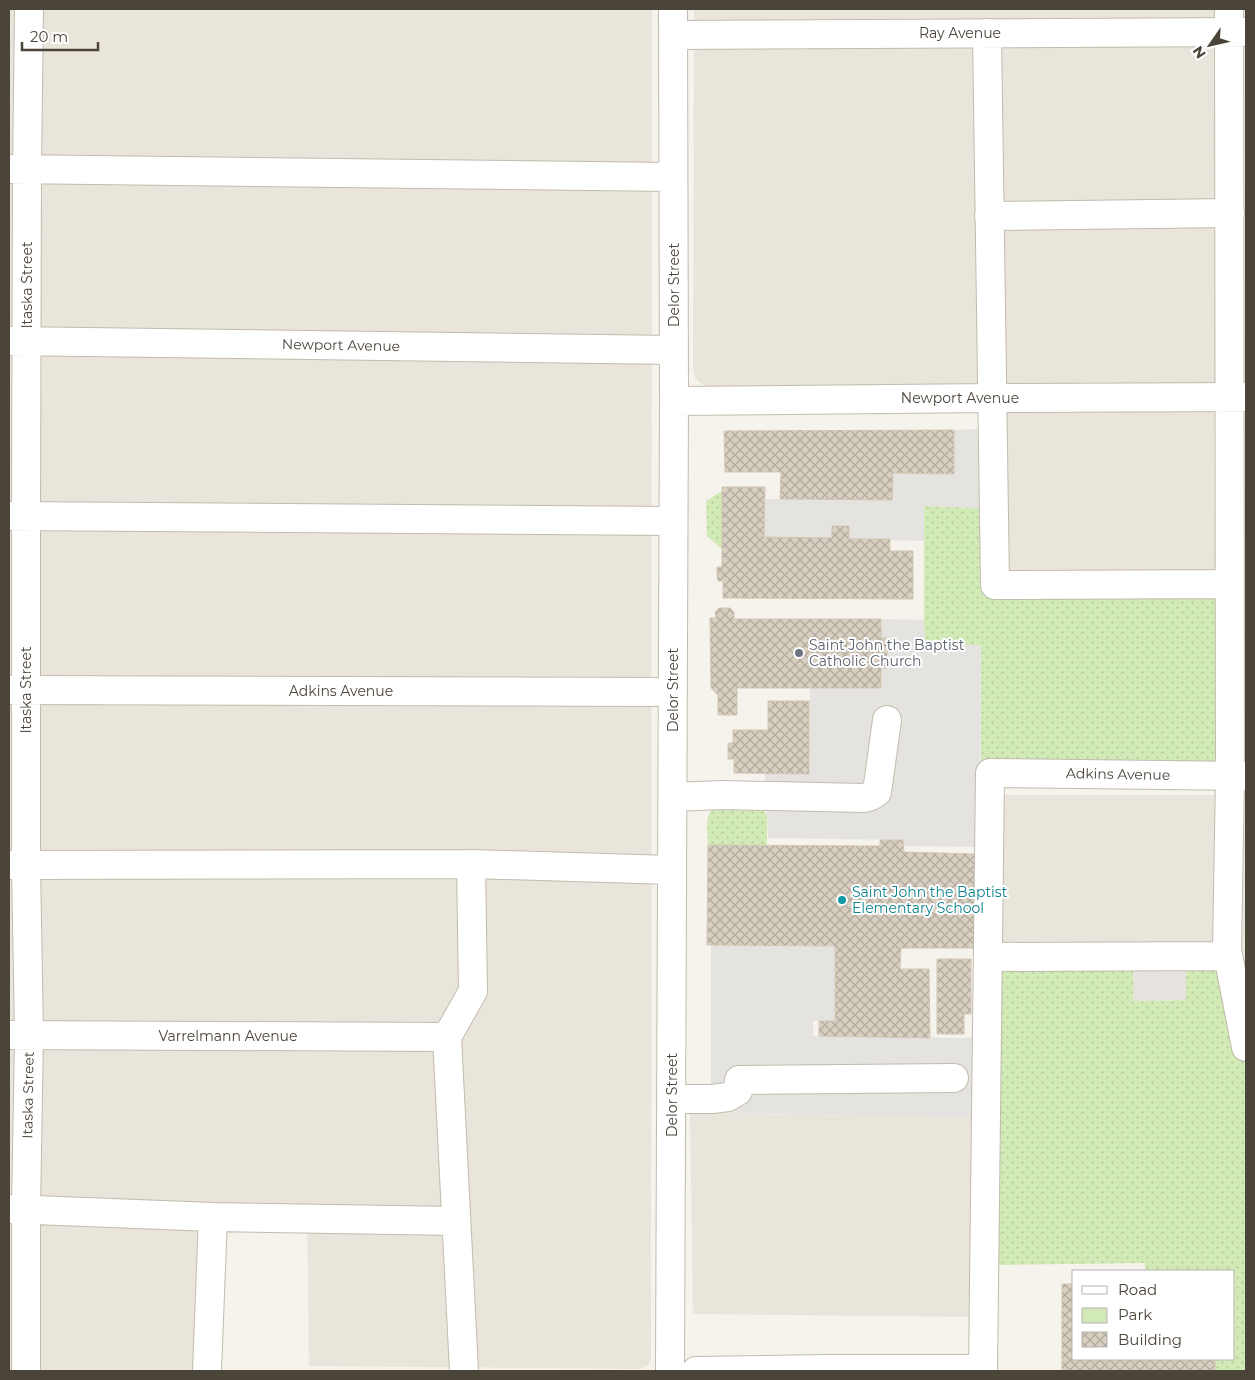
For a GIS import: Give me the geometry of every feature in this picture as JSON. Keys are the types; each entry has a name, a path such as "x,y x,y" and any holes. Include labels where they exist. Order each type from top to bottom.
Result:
{"street":[{"name":"Itaska Street","path":"26,1371 18,1209 17,516 18,169 29,9"},
{"name":"Ray Avenue","path":"673,22 987,33 1235,24"},
{"name":"Delor Street","path":"670,1371 674,401 673,22"},
{"path":"1235,24 1230,213 1238,397 1230,584 1238,776 1228,950 1246,1047"},
{"path":"987,33 995,585 1230,584"},
{"path":"18,169 673,177"},
{"path":"989,216 1230,213"},
{"name":"Newport Avenue","path":"18,341 674,350"},
{"name":"Newport Avenue","path":"674,401 1238,397"},
{"path":"17,516 673,521"},
{"name":"Adkins Avenue","path":"18,690 673,692"},
{"path":"673,797 722,795 864,798 871,796 877,792 887,720"},
{"name":"Adkins Avenue","path":"988,957 990,772 1238,776"},
{"path":"464,1371 447,1037 474,990 471,864"},
{"path":"18,865 471,864 672,870"},
{"path":"696,1371 983,1370 988,957 1219,956 1228,950"},
{"name":"Varrelmann Avenue","path":"19,1035 447,1037"},
{"path":"672,1099 728,1097 738,1091 738,1080 954,1078"},
{"path":"18,1209 213,1216 456,1221"},
{"path":"207,1371 213,1216"}],"shaded area":[{"path":"9,9 652,9 651,1360 648,1365 640,1369 309,1366 307,1211 200,1209 198,1371 9,1371"},
{"path":"694,9 1246,9 1246,960 1005,947 1000,940 999,795 1243,795 1008,578 997,388 706,386 695,378 693,369"},
{"path":"982,429 982,508 924,506 924,541 849,539 849,526 832,526 832,538 764,537 765,499 892,500 893,473 954,474 954,430"},
{"path":"881,619 924,620 925,645 981,645 980,847 904,846 903,840 768,838 765,773 809,773 810,688 881,688 881,668 887,668 887,638 881,638"},
{"path":"711,945 835,946 835,1021 813,1021 813,1036 974,1038 972,1118 711,1113"},
{"path":"1186,964 1186,1000 1133,1001 1133,965"},
{"path":"690,1113 972,1118 973,1317 693,1314"}],"green space":[{"path":"722,491 722,549 707,536 706,501"},
{"path":"924,506 982,508 982,592 1216,594 1222,601 1220,759 1215,763 981,762 981,645 924,645"},
{"path":"762,808 767,815 767,845 708,845 707,821 713,809"},
{"path":"1246,960 1246,1371 1215,1371 1215,1360 1235,1360 1235,1270 1145,1270 1145,1263 992,1265 993,964 1133,965 1133,1001 1186,1000 1186,964"}],"building":[{"path":"954,430 954,474 893,473 892,500 780,499 781,472 725,472 724,431"},
{"path":"722,487 765,487 764,537 832,538 832,526 849,526 849,539 890,539 890,551 913,551 913,599 723,598 723,581 718,581 717,576 717,567 722,567"},
{"name":"Saint John the Baptist Catholic Church","path":"719,608 730,608 734,612 734,619 881,619 881,638 887,638 887,668 881,668 881,688 737,688 737,715 718,715 718,695 711,688 710,618 716,618 715,612"},
{"path":"768,701 809,701 809,774 734,773 734,759 728,759 728,743 733,743 733,730 768,730"},
{"name":"Saint John the Baptist Elementary School","path":"880,840 903,840 904,852 975,854 976,948 901,948 900,969 929,969 930,1038 819,1036 819,1021 835,1021 835,946 707,945 708,845 880,846"},
{"path":"937,959 971,959 971,1014 964,1014 964,1034 937,1034"},
{"path":"1062,1284 1072,1284 1072,1360 1215,1360 1215,1371 1062,1371"}],"place":[{"name":"Saint John the Baptist Catholic Church","path":"799,653"},
{"name":"Saint John the Baptist Elementary School","path":"842,900"}]}
